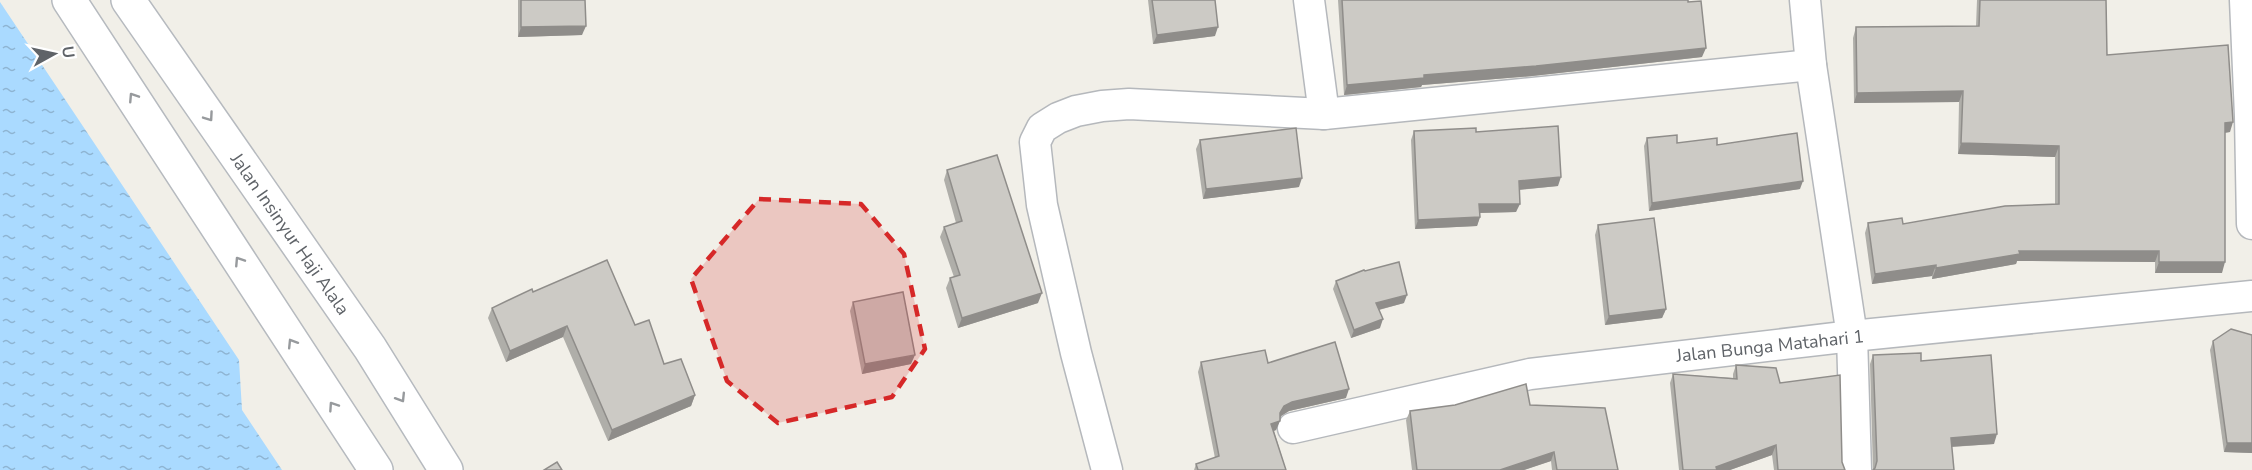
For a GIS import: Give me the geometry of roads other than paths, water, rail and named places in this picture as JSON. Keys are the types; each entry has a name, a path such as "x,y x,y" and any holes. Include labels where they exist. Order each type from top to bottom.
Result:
{"main road":[{"path":"69,0 376,470"},
{"name":"Jalan Insinyur Haji Alala","path":"128,0 370,348 446,470"}],"street":[{"path":"1309,0 1324,114"},
{"path":"1804,0 1811,65 1852,336 1856,470"},
{"path":"2245,0 2252,224"},
{"path":"1107,470 1076,353 1042,204 1034,152 1035,142 1042,128 1058,118 1076,111 1129,104 1324,114 1811,65"},
{"name":"Jalan Bunga Matahari 1","path":"1293,428 1530,374 1852,336 2252,296"}],"water":[{"path":"0,2 239,360 242,410 282,470 0,470"}]}
